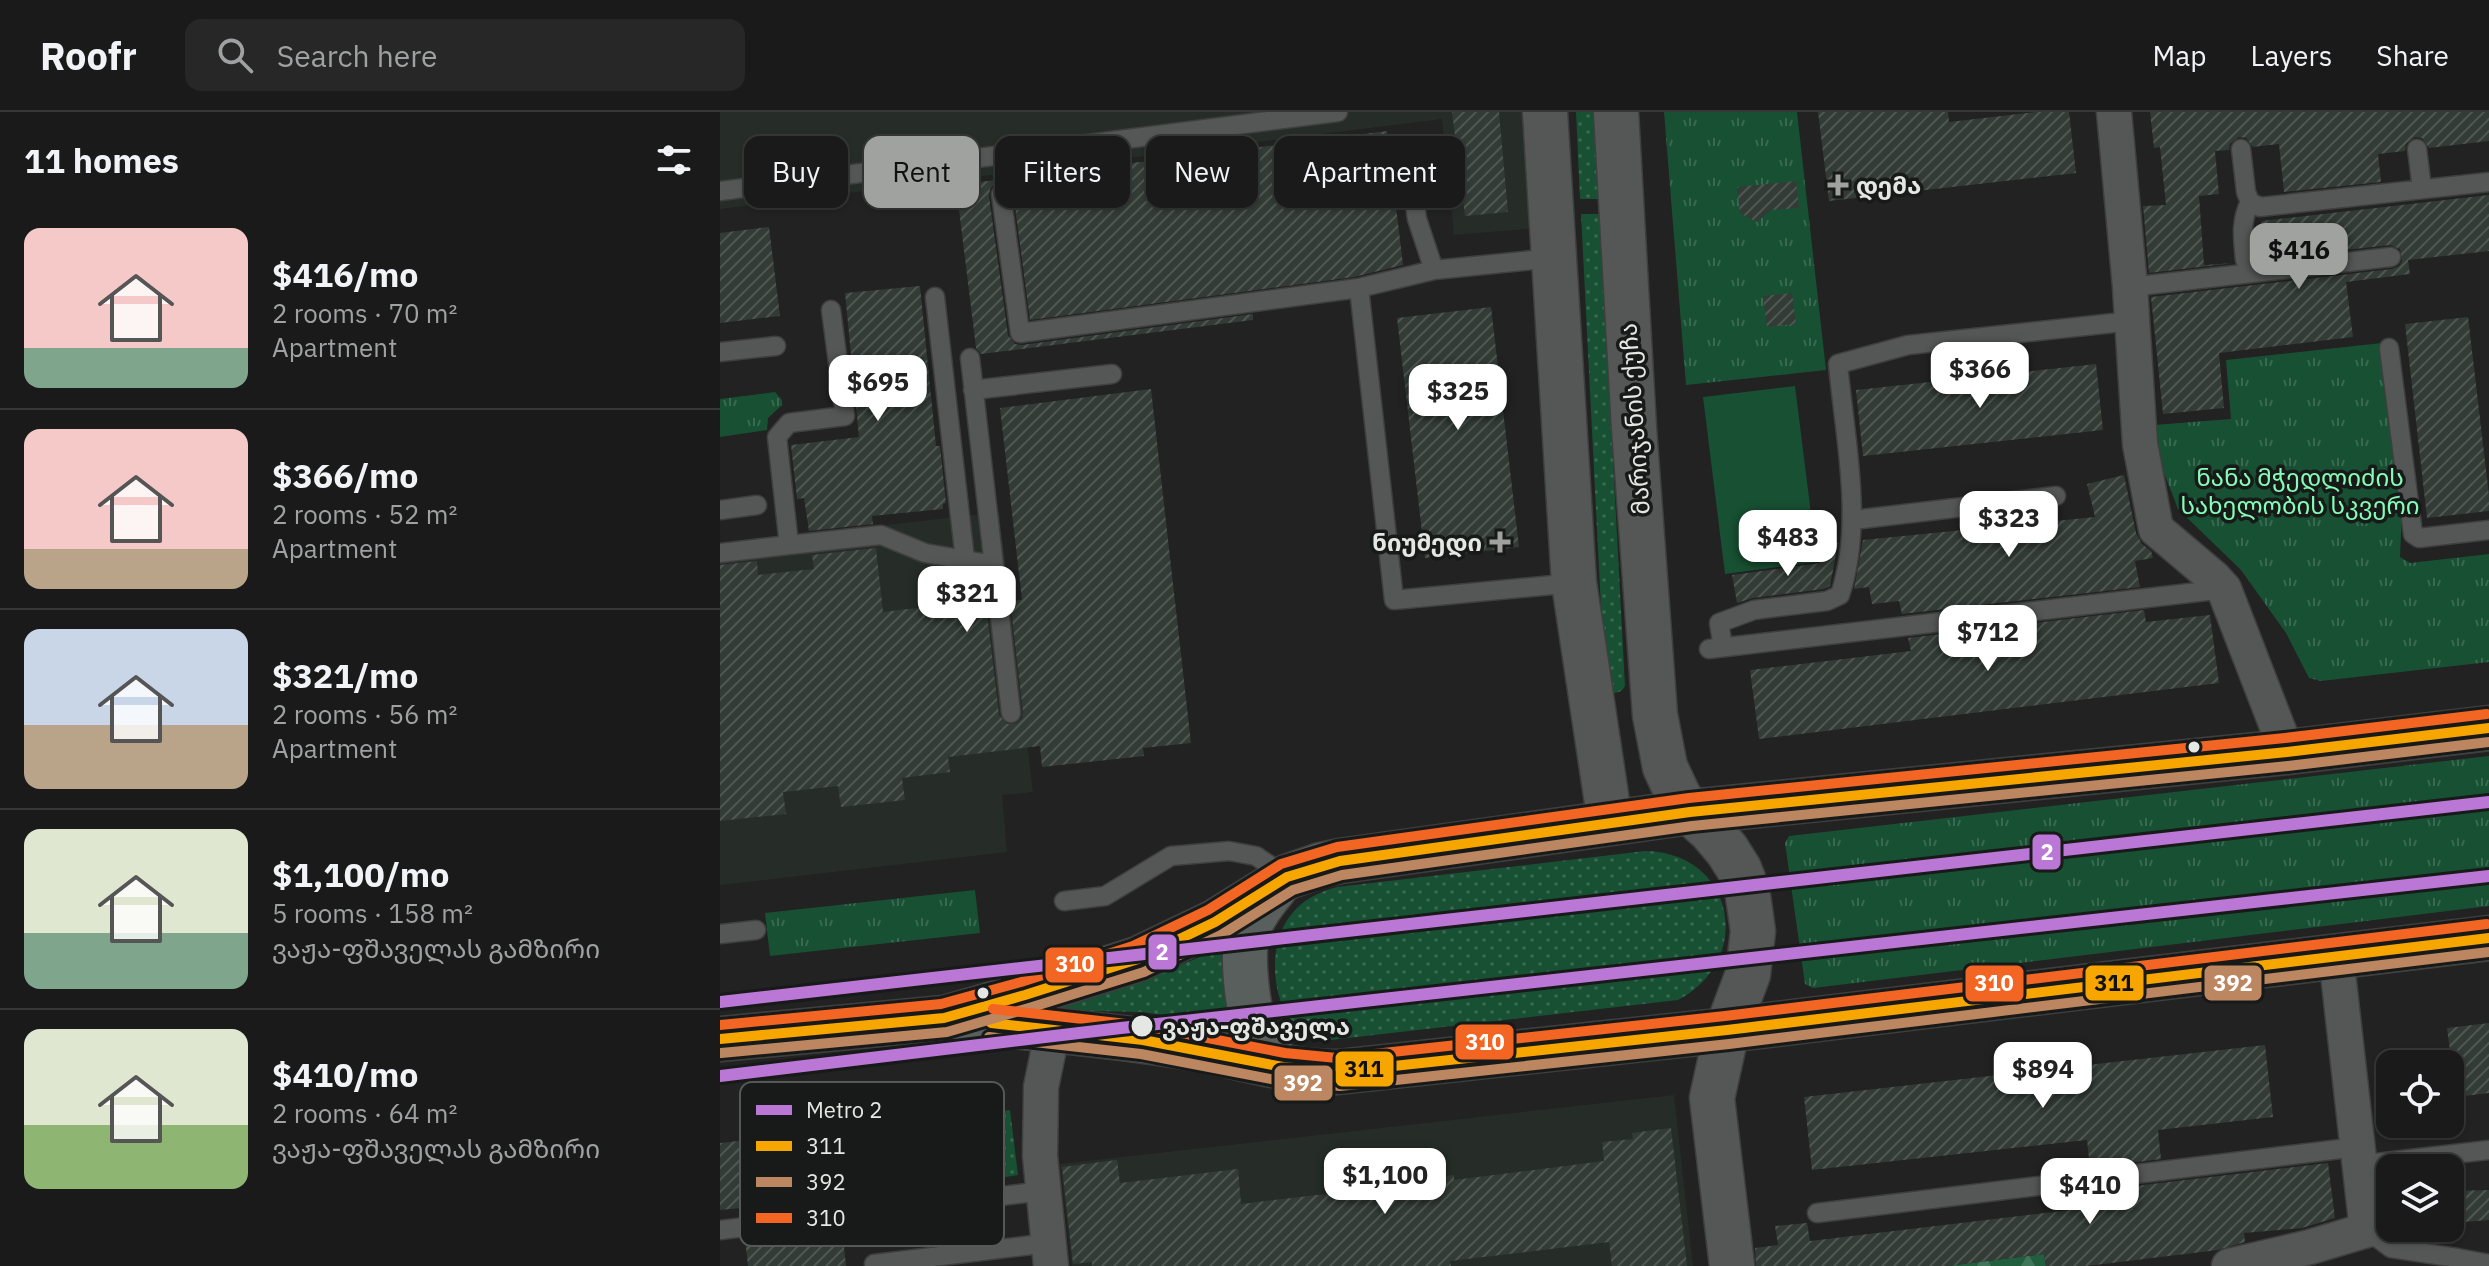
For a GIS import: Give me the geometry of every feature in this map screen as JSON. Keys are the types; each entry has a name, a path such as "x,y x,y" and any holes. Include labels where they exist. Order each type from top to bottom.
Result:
{"main road":[{"path":"720,1039 944,1018 1077,980 1138,959 1215,922 1284,878 1340,861 1690,812 2287,752 2489,728"},
{"path":"1282,1068 1267,1051 1256,1028 1245,954 1251,924 1284,878"},
{"path":"944,1018 1135,1038 1320,1073 1365,1071 2489,938"}],"street":[{"path":"1545,112 1574,583 1610,822"},
{"name":"მარიჯანის ქუჩა","path":"1616,112 1634,428 1655,715 1665,767 1679,797 1727,850 1739,869 1747,889 1753,931 1752,953 1743,994 1727,1030 1712,1098 1732,1266"},
{"path":"2114,112 2140,444 2156,529 2224,589 2287,752"},
{"path":"1594,724 1655,715"},
{"path":"2229,1266 2367,1230 2336,956"},
{"path":"1050,1254 1040,1156 1041,1087 1053,1029"}],"lane":[{"path":"720,191 1338,112"},
{"path":"2241,149 2246,192 2250,202 2260,207 2489,182"},
{"path":"2417,149 2422,189"},
{"path":"2245,260 2242,227 2250,202"},
{"path":"1003,208 1020,333 1359,288 1434,270 1553,258"},
{"path":"1415,208 1434,270"},
{"path":"2130,287 2391,257"},
{"path":"1359,288 1394,600 1574,583"},
{"path":"935,297 965,560"},
{"path":"789,545 777,437 789,423 845,416 831,310"},
{"path":"2132,321 1908,345 1838,364 1853,520 1847,574 1840,595 1827,601 1754,610 1719,623 1716,648 2224,589"},
{"path":"720,352 776,346"},
{"path":"2389,348 2413,534 2419,538 2489,530"},
{"path":"970,358 1011,713"},
{"path":"973,390 1112,374"},
{"path":"1853,520 2056,496"},
{"path":"720,510 757,505"},
{"path":"720,553 881,535 925,553 994,565"},
{"path":"1064,901 1105,896 1171,856 1229,851 1256,856 1284,878"},
{"path":"720,934 756,930"},
{"path":"1817,1213 2358,1156 2489,1150"},
{"path":"1004,1196 1043,1191"},
{"path":"720,1230 740,1228"},
{"path":"2367,1230 2391,1248 2457,1262 2489,1264"},
{"path":"875,1266 1050,1254"}],"shaded area":[{"path":"720,112 1531,112 1538,228 1454,235 1451,208 1465,208 1465,136 1444,136 1442,119 1306,136 1274,136 1274,140 1258,142 1258,136 1146,136 1146,156 1130,158 1130,136 995,136 995,175 979,177 979,136 864,136 864,191 848,193 848,136 744,136 744,206 720,209"},
{"path":"999,512 1033,792 1002,795 1007,852 720,885 720,544"},
{"path":"1674,1095 1693,1266 1072,1266 1060,1164"}],"green space":[{"path":"1576,112 1595,112 1600,199 1580,199"},
{"path":"1664,112 1797,112 1826,370 1686,385"},
{"path":"1581,214 1600,214 1625,686 1613,693 1605,687"},
{"name":"ნანა მჭედლიძის სახელობის სკვერი","path":"2382,343 2402,510 2400,557 2410,563 2489,554 2489,662 2321,681 2309,678 2286,633 2241,570 2178,509 2161,465 2154,425 2231,419 2226,360"},
{"path":"1795,386 1817,562 1725,574 1703,397"},
{"path":"775,392 782,405 768,418 767,430 720,437 720,399"},
{"path":"2489,756 2489,906 1813,988 1805,984 1785,843 1789,836"},
{"path":"1645,851 1675,856 1699,869 1715,888 1724,911 1725,936 1718,960 1702,982 1678,1000 1331,1040 1301,1030 1281,1003 1275,957 1283,928 1300,905 1323,891"},
{"path":"975,890 980,933 770,956 765,913"},
{"path":"1228,945 1232,1024 1141,1012 1044,1010 1138,983"},
{"path":"1010,1110 1018,1175 1004,1177 1004,1111"},
{"path":"2044,1254 2046,1266 1947,1266"}],"building":[{"path":"1452,112 1499,112 1508,212 1465,216 1465,136 1455,136"},
{"path":"1818,112 1948,112 1949,122 2036,112 2069,112 2076,173 1829,201"},
{"path":"2150,112 2489,112 2489,141 2429,148 2422,138 2415,137 2406,144 2405,151 2378,154 2381,182 2284,192 2279,144 2253,147 2246,138 2239,137 2230,144 2229,150 2215,151 2219,194 2199,196 2204,265 2234,263 2149,273 2143,206 2166,205 2160,147 2154,148"},
{"path":"1387,131 1388,136 1347,136"},
{"path":"1274,145 1274,208 1396,208 1403,265 1354,277 1030,320 1015,208 1130,208 1130,163 1146,161 1146,208 1258,208 1258,147"},
{"path":"995,180 989,196 1008,335 1015,344 1253,314 1253,320 981,354 976,348 959,208 979,208 979,182"},
{"path":"1796,181 1799,208 1771,210 1757,222 1740,213 1737,187"},
{"path":"2489,195 2489,251 2408,260 2410,274 2346,282 2353,337 2219,353 2224,408 2163,414 2151,297 2392,269 2402,261 2400,249 2390,245 2257,260 2266,257 2261,221"},
{"path":"769,227 780,316 720,323 720,233"},
{"path":"920,286 936,446 940,446 946,503 943,509 872,516 873,524 809,531 804,498 797,499 791,445 859,437 845,293"},
{"path":"1792,293 1796,324 1767,327 1763,296"},
{"path":"1491,307 1519,547 1425,558 1397,318"},
{"path":"2468,317 2489,511 2427,518 2405,324"},
{"path":"2096,364 2103,430 1863,456 1856,390"},
{"path":"1151,389 1191,743 1143,748 1144,756 1042,767 1040,746 948,757 950,772 902,778 905,800 841,807 838,786 783,792 786,814 720,821 720,565 757,561 758,575 814,569 812,555 876,548 883,612 950,604 951,608 986,604 999,715 1007,724 1017,723 1023,712 1010,601 1022,600 1000,408"},
{"path":"2124,475 2136,533 2153,558 2135,561 2140,587 1902,614 1899,601 1872,604 1869,587 1854,589 1863,540 2095,517 2087,484"},
{"path":"1838,543 1830,586 1737,603 1732,575 1820,563 1818,545"},
{"path":"2144,610 2146,622 2210,615 2219,683 1759,739 1750,670 1911,651 1908,638"},
{"path":"2489,1023 2489,1093 2464,1096 2464,1050 2450,1050 2447,1028"},
{"path":"2265,1045 2273,1117 2158,1130 2161,1159 2090,1168 2087,1140 1812,1170 1804,1097"},
{"path":"1671,1128 1687,1266 1612,1266 1609,1242 1450,1261 1451,1266 1073,1264 1062,1167 1117,1160 1120,1183 1238,1169 1241,1204 1420,1183 1420,1178 1454,1175 1454,1180 1604,1161 1602,1142 1633,1139 1632,1133"},
{"path":"740,1141 740,1208 720,1210 720,1143"},
{"path":"2328,1163 2335,1218 2302,1228 2244,1233 2245,1242 2218,1250 2087,1266 2046,1266 2044,1254 1947,1266 1756,1266 1755,1248 1778,1245 1775,1226 1807,1223 1810,1241 2095,1207 2093,1191"},
{"path":"2489,1190 2489,1220 2464,1222 2464,1191"},
{"path":"746,1246 844,1246 846,1266 748,1266"}],"metro line":[{"name":"2","path":"720,1002 2489,802"},
{"name":"2","path":"720,1076 1121,1028 2489,876"}],"transit line":[{"name":"310","path":"720,1025 941,1004 1021,982 1133,946 1208,910 1281,864 1337,847 1689,798 2285,738 2487,714"},
{"name":"311","path":"720,1039 944,1018 1025,995 1138,959 1215,922 1287,877 1340,861 1690,812 2287,752 2489,728"},
{"name":"392","path":"721,1053 947,1032 1144,972 1221,935 1293,890 1342,875 1692,826 2288,766 2489,742"},
{"name":"310","path":"993,1009 1145,1026 1285,1053 1337,1058 1725,1016 2487,924"},
{"name":"311","path":"991,1023 1143,1040 1283,1067 1338,1072 1727,1030 2489,938"},
{"name":"392","path":"989,1037 1141,1054 1281,1081 1340,1086 1729,1044 2489,952"}],"place":[{"name":"დემა","path":"1838,185"},
{"name":"ნიუმედი","path":"1500,542"},
{"name":"ვაჟა-ფშაველა","path":"1142,1026"}]}
